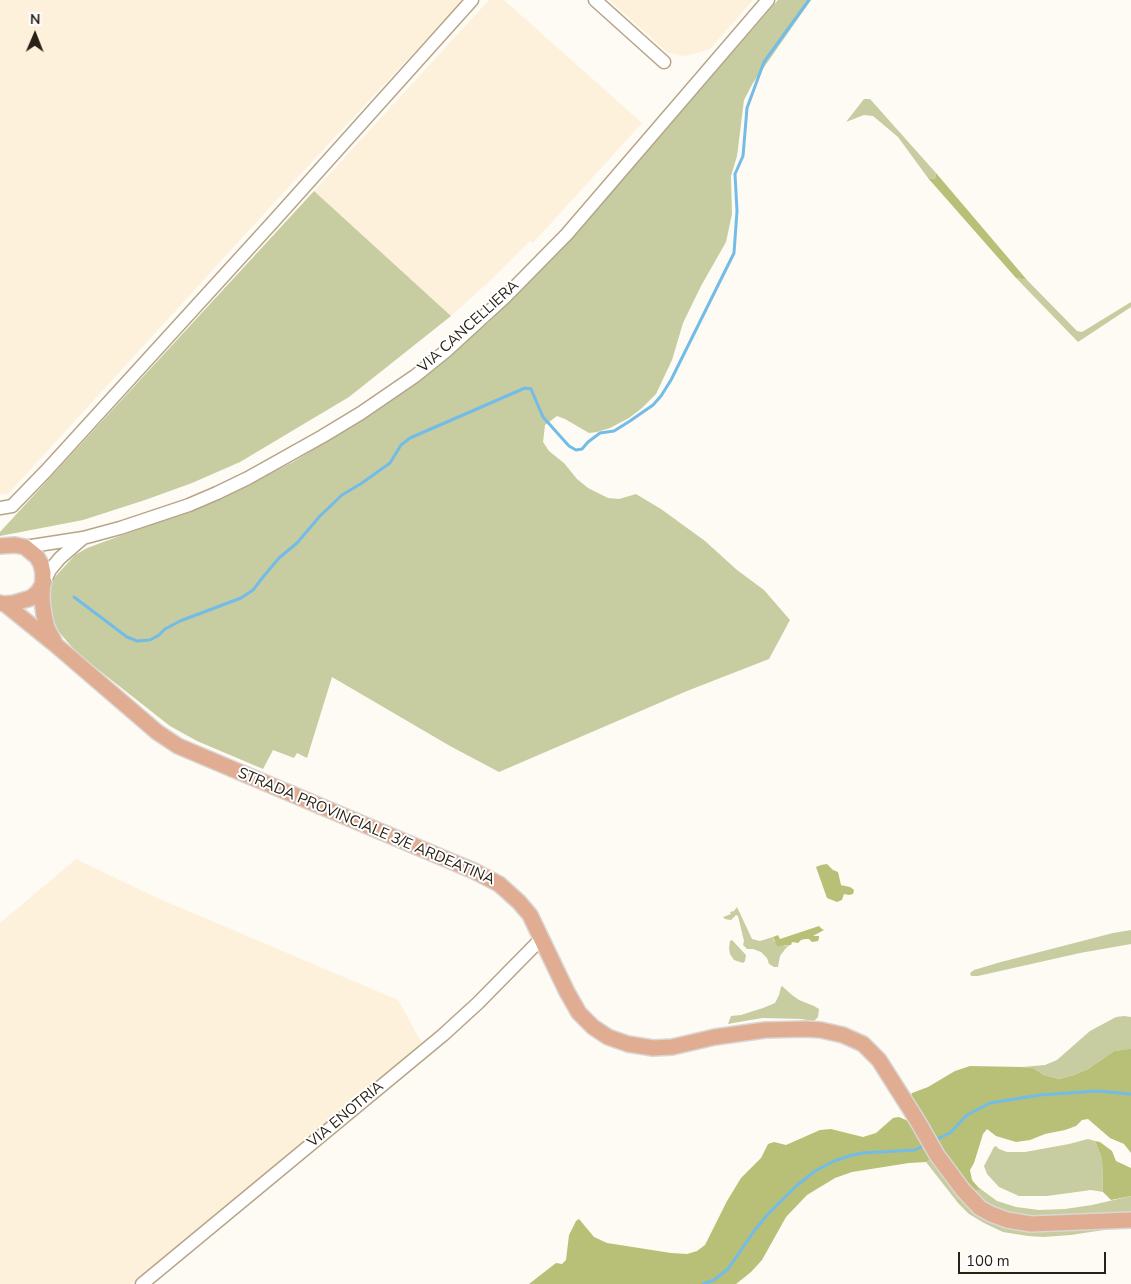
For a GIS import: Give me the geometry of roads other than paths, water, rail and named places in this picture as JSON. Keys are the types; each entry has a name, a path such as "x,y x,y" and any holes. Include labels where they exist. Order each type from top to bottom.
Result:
{"main road":[{"path":"0,546 15,545 25,547 34,553 41,564 44,582 42,600 44,615 57,646"},
{"path":"2,604 14,604 30,598 38,592 44,582"},
{"name":"STRADA PROVINCIALE 3/E ARDEATINA","path":"2,604 57,646 157,732 178,746 474,871 504,888 525,908 534,922 579,1013 593,1027 608,1037 628,1044 647,1048 659,1048 765,1030 806,1029 837,1034 862,1044 874,1054 917,1120 937,1155 971,1200 986,1211 1007,1220 1038,1225 1131,1220"}],"street":[{"path":"0,508 12,506 46,471 266,230 472,0"},
{"path":"594,0 664,62"},
{"name":"VIA CANCELLIERA","path":"25,547 84,538 189,505 248,478 291,454 361,413 415,376 451,347 505,297 567,234 768,0"},
{"name":"VIA CANCELLIERA","path":"44,582 50,570 60,558 84,538"},
{"name":"VIA ENOTRIA","path":"142,1284 442,1035 478,1003 542,938"}],"waterway":[{"path":"74,597 127,637 137,641 150,640 180,621 241,598 253,590 279,558 297,543 320,516 342,495 390,463 401,445 410,438 525,388 531,389 543,417 569,446 576,450 582,449 600,433 614,431 653,405 671,380 734,253 737,211 735,174 743,156 747,108 764,62 809,0"},
{"path":"935,1140 950,1133 967,1115 990,1103 1040,1095 1097,1091 1131,1094"},
{"path":"703,1284 714,1280 728,1269 768,1214 795,1187 815,1171 849,1156 862,1153 915,1150 927,1144"}]}
